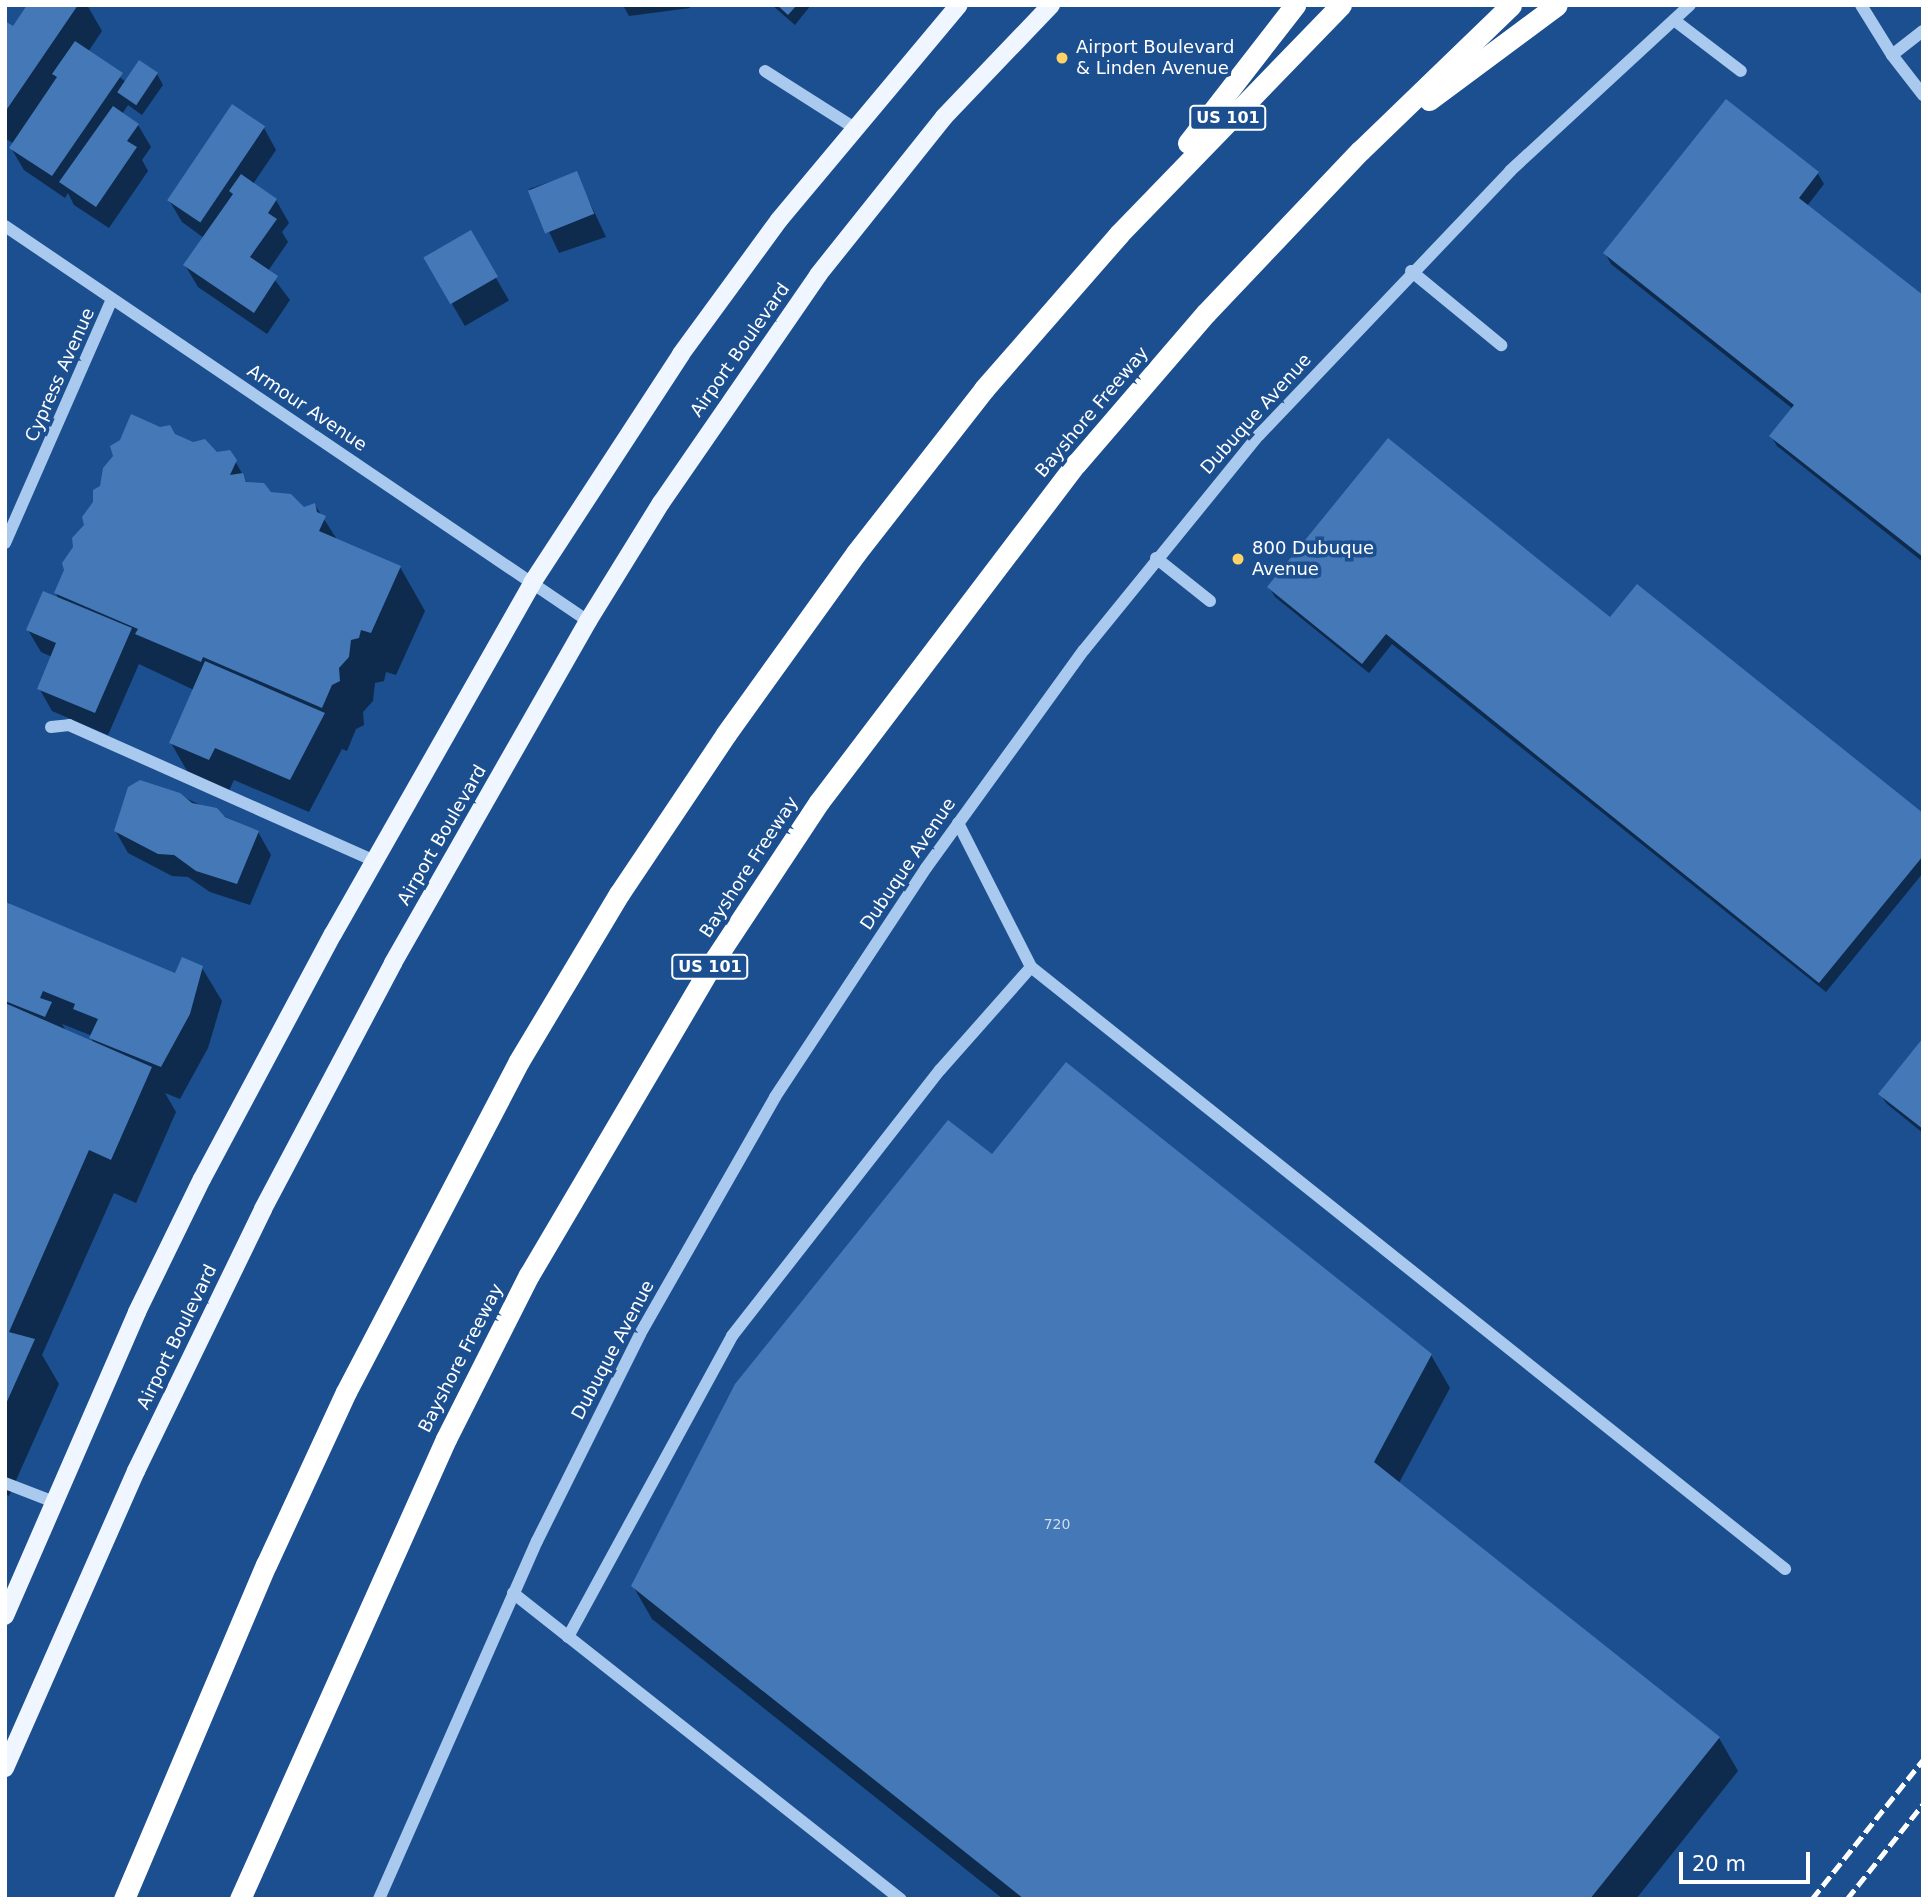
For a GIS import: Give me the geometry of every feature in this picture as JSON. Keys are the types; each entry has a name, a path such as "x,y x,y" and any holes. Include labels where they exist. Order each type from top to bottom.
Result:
{"highway":[{"path":"1119,233 1295,5"},
{"name":"US 101","path":"124,1899 346,1392 446,1194 612,906 726,734 856,553 984,389 1119,233 1341,5"},
{"name":"Bayshore Freeway","path":"240,1899 446,1440 529,1275 715,959 819,802 1076,464 1206,313 1360,151 1511,5"},
{"path":"1360,151 1557,5"}],"main road":[{"path":"5,1616 137,1312 202,1179 374,861 532,583 681,354 853,127 959,5"},
{"name":"Airport Boulevard","path":"5,1769 136,1471 263,1209 393,963 588,621 668,491 818,275 944,117 1051,5"}],"street":[{"name":"Dubuque Avenue","path":"379,1899 513,1593 589,1433 703,1217 775,1097 958,823 1156,558 1259,435 1411,271 1510,171 1690,5"},
{"path":"1861,5 1892,55 1923,95"},
{"path":"1674,20 1741,71"},
{"path":"1892,55 1923,31"},
{"path":"765,71 853,127"},
{"name":"Armour Avenue","path":"5,226 588,621"},
{"path":"1411,271 1501,345"},
{"name":"Cypress Avenue","path":"5,543 112,299"},
{"path":"1156,558 1210,601"},
{"path":"51,726 69,725 374,861"},
{"path":"958,823 1031,967 1785,1569"},
{"path":"568,1637 732,1336 940,1070 1031,967"},
{"path":"5,1483 54,1502"},
{"path":"513,1593 901,1899"}],"building":[{"path":"27,5 78,5 5,112 5,21 13,26"},
{"path":"777,5 797,5 788,15"},
{"path":"75,41 123,73 52,176 9,148 57,77 52,74"},
{"path":"139,60 158,73 136,105 117,92"},
{"path":"1726,99 1819,172 1799,198 1923,295 1923,557 1769,436 1794,405 1603,253"},
{"path":"232,104 265,126 200,223 167,200"},
{"path":"113,106 139,124 127,141 137,147 96,207 59,182"},
{"path":"577,171 594,214 545,234 528,191"},
{"path":"241,174 277,199 268,213 277,219 250,257 278,276 254,313 183,265 233,194 229,191"},
{"path":"471,230 498,277 450,304 423,258"},
{"path":"131,414 160,427 170,425 175,434 193,442 205,439 217,452 230,450 237,460 230,475 243,473 246,482 264,483 271,492 291,494 304,507 315,503 317,512 326,516 319,531 401,566 371,633 361,630 359,638 351,640 349,657 339,668 340,681 332,685 322,708 203,657 201,662 135,634 138,629 54,593 64,570 62,563 73,547 72,538 84,525 82,517 93,502 93,490 100,486 103,468 113,456 110,446 120,440"},
{"path":"1388,438 1610,617 1637,584 1923,813 1923,856 1819,983 1386,634 1362,664 1267,587"},
{"path":"43,591 132,628 95,713 37,689 56,643 26,630"},
{"path":"205,661 325,713 290,780 215,748 209,760 169,743"},
{"path":"140,780 180,793 192,803 217,808 225,817 259,831 237,884 196,871 174,855 158,854 114,831 128,787"},
{"path":"5,897 8,903 175,973 182,957 203,966 190,1014 161,1067 89,1038 98,1019 73,1009 75,1004 43,991 40,998 52,1002 45,1017 5,1001"},
{"path":"5,1003 152,1067 111,1160 89,1150 9,1332 35,1339 5,1406"},
{"path":"1923,1038 1923,1129 1878,1094"},
{"path":"1066,1062 1432,1354 1374,1462 1720,1737 1590,1899 1024,1899 631,1586 735,1384 948,1120 992,1154"}],"railway":[{"path":"1812,1899 1923,1760"},
{"path":"1847,1899 1923,1804"}],"place":[{"name":"Airport Boulevard & Linden Avenue","path":"1062,58"},
{"name":"800 Dubuque Avenue","path":"1238,559"}]}
